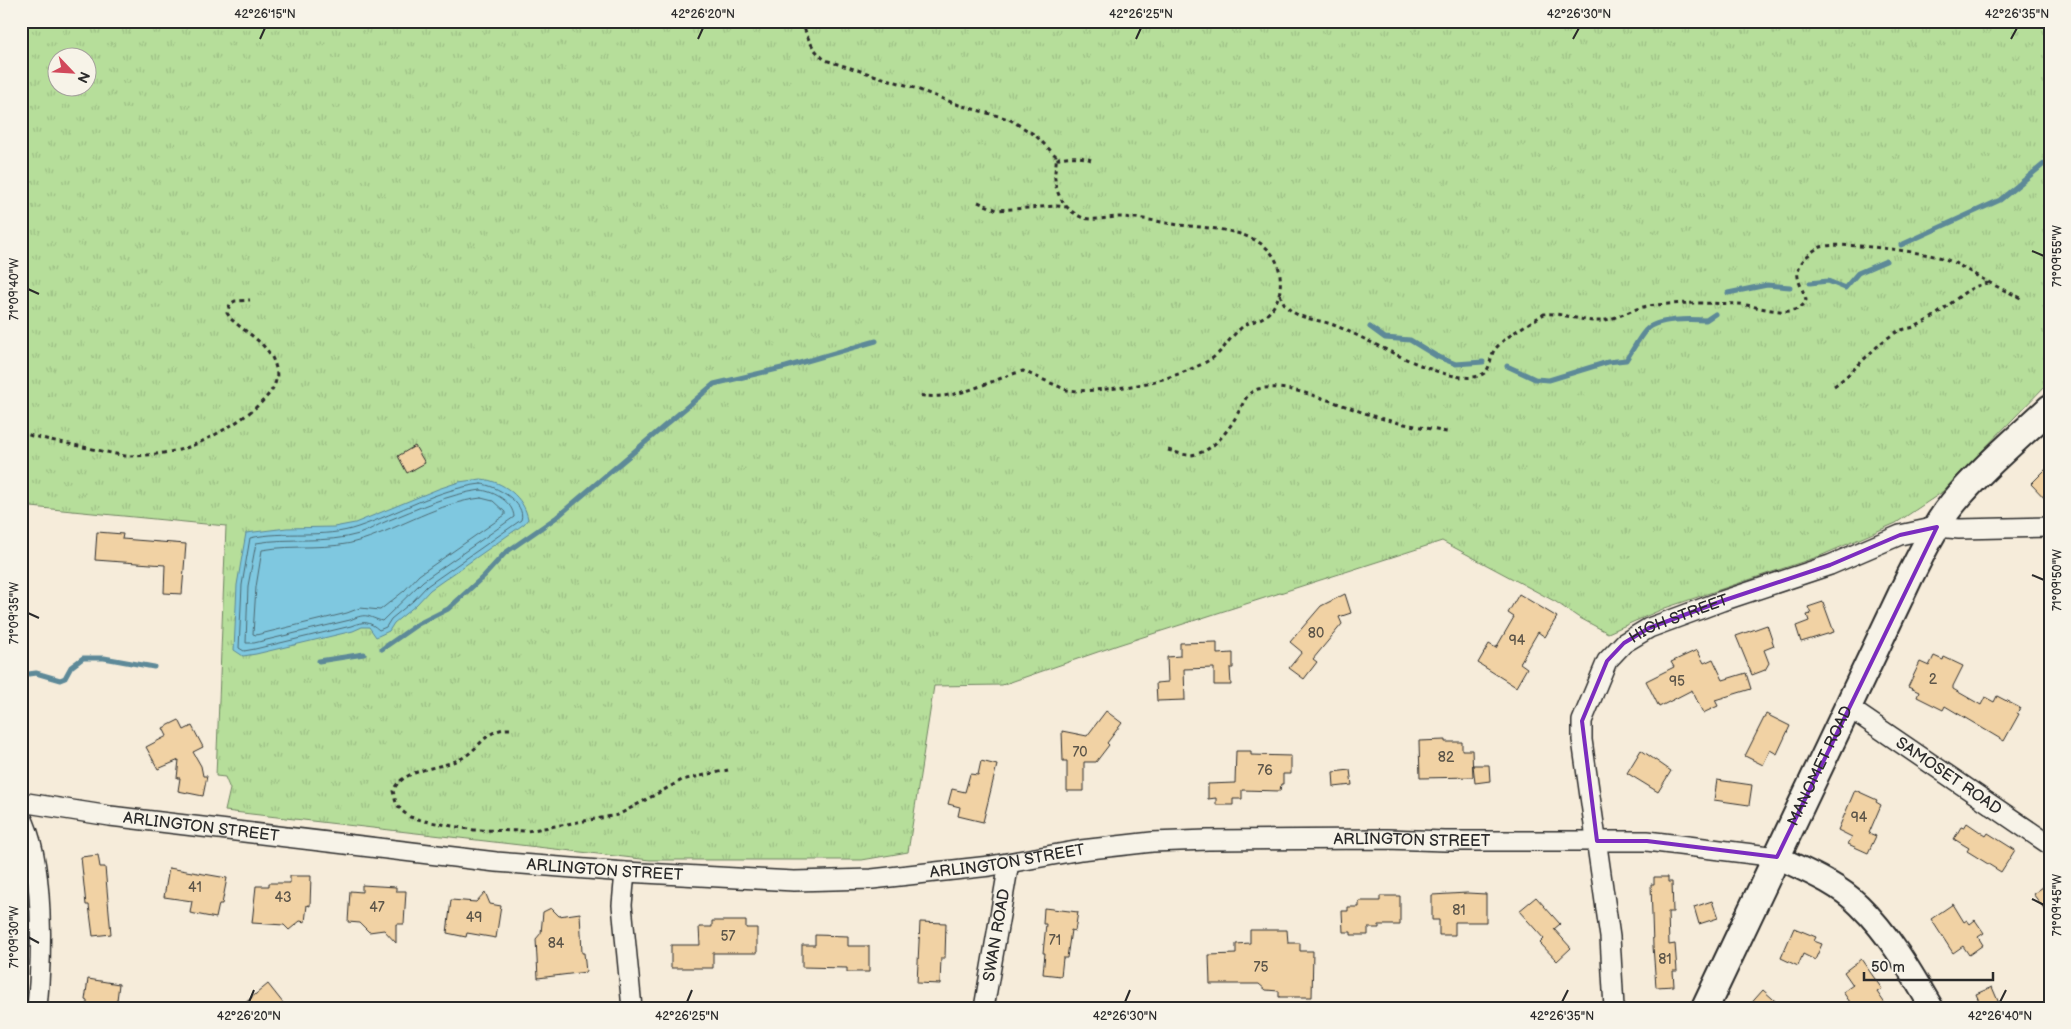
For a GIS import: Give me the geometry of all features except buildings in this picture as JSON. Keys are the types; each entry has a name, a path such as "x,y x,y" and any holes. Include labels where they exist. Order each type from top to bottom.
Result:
{"main road":[{"path":"1936,527 1954,503 1990,464 2050,408"},
{"name":"MANOMET ROAD","path":"1705,1008 1910,576 1936,527"}],"street":[{"name":"HIGH STREET","path":"1614,1008 1610,936 1582,740 1582,721 1607,660 1624,643 1650,628 1722,601 1830,565 1900,534 1936,527 1959,529 2050,527"},
{"name":"SAMOSET ROAD","path":"1848,707 2050,845"},
{"name":"ARLINGTON STREET","path":"21,802 110,816 496,862 625,872 794,881 872,880 1009,863 1081,850 1152,842 1192,840 1387,838 1445,841 1647,841 1777,857 1823,880 1858,904 1903,958 1932,1008"},
{"path":"21,816 34,854 39,904 42,964 38,1008"},
{"name":"SWAN ROAD","path":"984,1008 1009,863"},
{"path":"625,872 622,905 632,1008"}],"path":[{"path":"802,21 806,36 815,52 825,60 1008,119 1025,127 1056,156 1056,186 1066,208"},
{"path":"1056,161 1063,157 1082,157 1091,160"},
{"path":"978,202 997,210 1056,206 1066,208 1088,219 1120,217 1145,219 1219,228 1250,237 1263,245 1274,259 1279,272 1280,294 1284,305 1295,314 1339,327 1422,366 1469,377 1480,375 1486,371 1493,352 1503,340 1544,314 1552,313 1579,320 1598,321 1616,318 1646,306 1742,304 1775,311 1800,308 1806,300 1798,280 1799,268 1816,249 1827,246 1870,246 1938,256 2023,300"},
{"path":"1834,386 1848,376 1896,332 1918,326 1968,289 1977,284 1989,283"},
{"path":"917,395 960,394 1023,371 1067,390 1077,391 1161,381 1194,368 1219,354 1242,327 1267,314 1274,306 1280,294"},
{"path":"21,432 125,456 139,456 180,450 220,432 264,400 273,389 276,380 276,368 268,351 231,319 227,312 230,304 235,301 250,300"},
{"path":"1168,450 1190,455 1200,453 1211,446 1233,422 1250,392 1272,388 1299,392 1388,421 1447,432"},
{"path":"510,729 496,730 467,756 459,760 424,770 400,781 393,792 396,802 402,811 410,817 450,827 474,830 527,831 618,815 682,780 728,770"}],"highlighted area":[{"path":"1937,527 1777,857 1647,841 1597,841 1582,721 1607,661 1624,643 1649,628 1722,601 1830,565 1900,535"}],"green space":[{"path":"21,21 2050,21 2050,381 1941,493 1896,523 1820,556 1665,608 1608,633 1578,617 1556,602 1442,541 1118,645 1002,685 934,686 908,852 862,860 650,860 225,811 230,789 225,777 216,776 226,526 21,506"}],"water":[{"path":"481,479 497,483 517,497 526,511 528,519 524,524 430,590 416,605 394,623 389,631 376,637 369,627 362,627 353,631 256,654 243,656 234,650 237,585 246,533 287,528 334,527 355,523 438,489 459,482"}],"waterway":[{"path":"1901,245 2000,200 2050,159"},
{"path":"1810,283 1828,281 1845,288 1858,273 1886,261"},
{"path":"1728,293 1767,285 1790,287"},
{"path":"1507,366 1535,379 1549,380 1608,362 1626,360 1646,330 1658,323 1674,320 1706,320 1715,314"},
{"path":"1370,327 1385,338 1410,340 1438,357 1456,364 1483,362"},
{"path":"382,649 418,624 448,609 484,576 505,553 557,517 714,384 786,367 876,341"},
{"path":"319,661 364,654"},
{"path":"21,675 36,673 60,680 65,678 71,667 83,658 104,658 154,667"}]}
